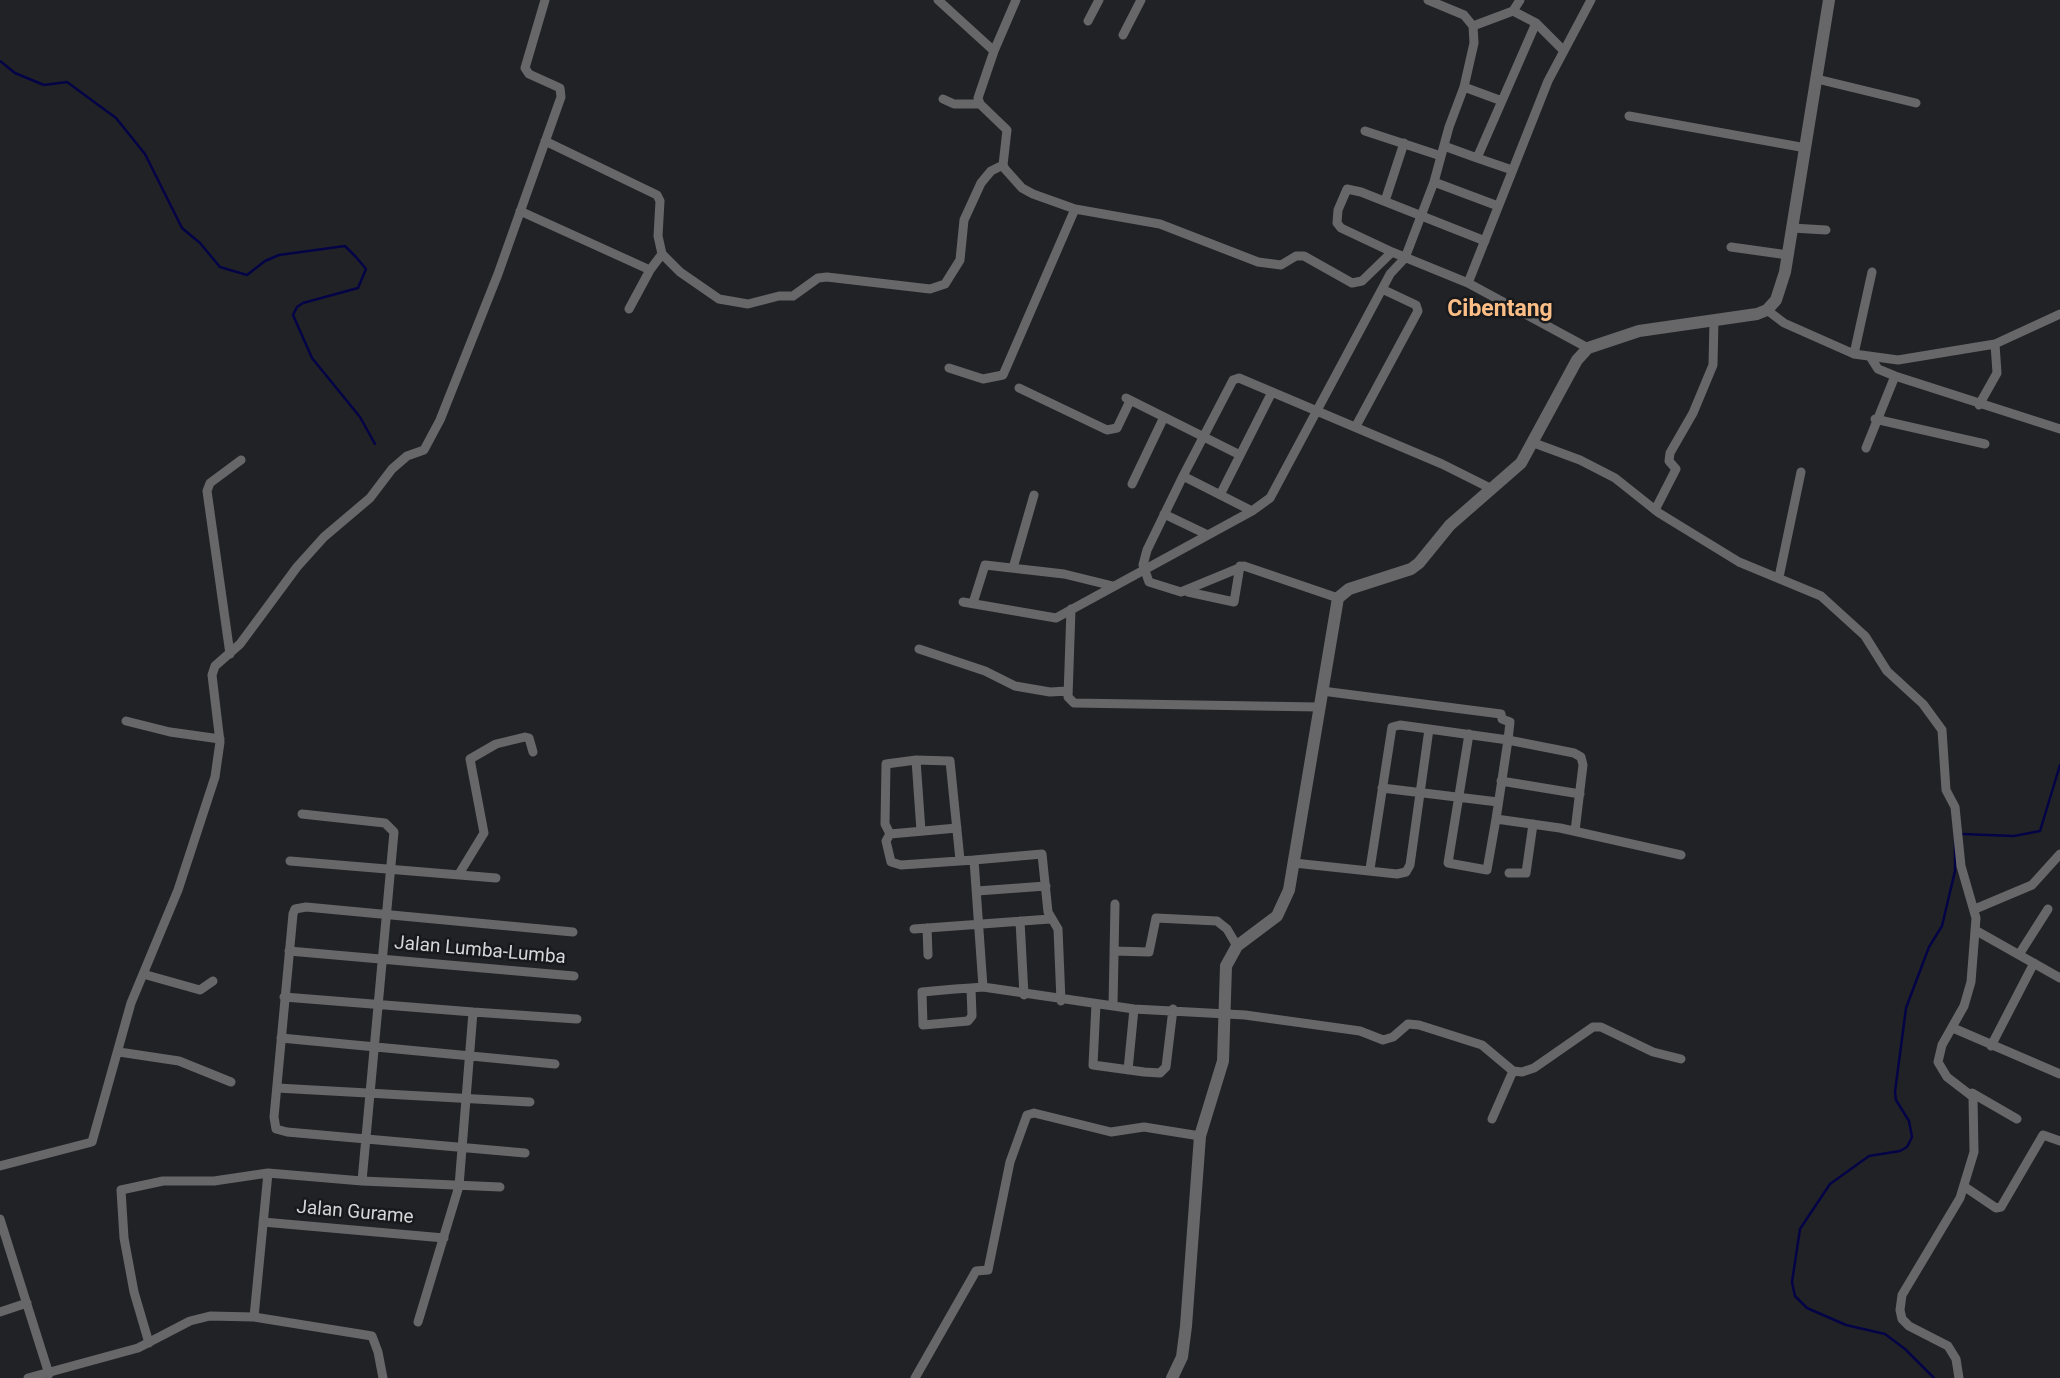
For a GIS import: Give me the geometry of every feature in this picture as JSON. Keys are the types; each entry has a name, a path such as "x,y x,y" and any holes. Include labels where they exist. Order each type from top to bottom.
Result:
{"street":[{"path":"0,1166 92,1143 120,1052 131,1003 178,890 215,777 220,739 212,675 215,666 230,654 324,537 370,498 392,469 407,456 424,450 429,443 520,211 561,92 557,86 529,74 524,61 545,0"},
{"path":"938,0 994,51"},
{"path":"1016,0 978,92 980,104 1007,130 1003,165 1022,188 1075,209 1160,224 1258,262 1281,265 1296,256 1304,256 1352,283 1362,281 1392,251"},
{"path":"1088,21 1099,0"},
{"path":"1123,35 1141,0"},
{"path":"962,601 1052,618 1252,511 1270,498 1382,289 1405,258 1434,182 1464,87 1474,43 1473,26 1464,15 1428,0"},
{"path":"1473,26 1513,11 1520,0"},
{"path":"1468,283 1563,50 1591,0"},
{"path":"1172,1378 1182,1357 1186,1326 1200,1136 1223,1061 1226,966 1237,946 1277,916 1289,890 1338,598 1349,589 1411,569 1450,525 1521,463 1577,360 1588,348 1639,331 1767,310 1780,291 1788,255 1829,0"},
{"path":"1513,11 1536,23 1563,50"},
{"path":"1477,158 1536,23"},
{"path":"1817,79 1916,103"},
{"path":"1464,87 1502,101"},
{"path":"943,99 954,104 980,104"},
{"path":"1629,116 1806,148"},
{"path":"1364,131 1441,156"},
{"path":"545,141 657,195 660,201 658,236 662,254 680,272 719,299 739,304 793,296 818,278 827,277 934,289 945,284 957,267 964,220 981,183 990,172 1003,165"},
{"path":"1385,201 1404,143"},
{"path":"1444,146 1512,170"},
{"path":"1434,182 1498,206"},
{"path":"1485,240 1385,201 1347,190 1338,210 1337,223 1341,228 1468,283 1588,348"},
{"path":"949,368 983,379 1003,375 1075,209"},
{"path":"520,211 650,270"},
{"path":"1793,228 1826,230"},
{"path":"1731,247 1788,255"},
{"path":"629,309 662,254"},
{"path":"1853,354 1871,272"},
{"path":"1356,426 1418,311 1416,305 1382,289"},
{"path":"1767,310 1784,323 1853,354 1871,358 1910,359 1995,344 2060,314"},
{"path":"1655,510 1676,469 1669,461 1670,453 1693,413 1713,365 1714,320"},
{"path":"1979,405 1997,373 1995,344"},
{"path":"1871,358 1878,369 1895,376 2060,429"},
{"path":"1866,447 1875,419 1895,376"},
{"path":"1240,566 1234,603 1155,586 1149,582 1145,569 1147,550 1233,380 1241,378 1356,426 1490,488"},
{"path":"1019,388 1107,430 1117,428 1128,399 1240,455"},
{"path":"1220,495 1272,392"},
{"path":"1132,484 1164,417"},
{"path":"1875,419 1985,444"},
{"path":"1534,443 1580,460 1615,478 1655,510 1739,562 1821,596 1842,611 1865,636 1886,671 1935,717 1945,745 1946,790 1957,818 1963,875 1975,909 1971,982 1953,1028 1942,1045 1938,1062 1947,1077 2017,1119"},
{"path":"230,654 207,488 241,460"},
{"path":"1779,577 1801,471"},
{"path":"1183,476 1252,511"},
{"path":"1013,568 1034,495"},
{"path":"1164,514 1208,535"},
{"path":"973,603 983,566 1065,574 1113,586"},
{"path":"1186,591 1240,566 1267,572 1338,598"},
{"path":"1071,609 1068,691 1071,702 1318,707"},
{"path":"919,649 990,673 1015,686 1068,691"},
{"path":"1322,691 1501,714 1502,719 1510,722 1487,870 1451,865 1448,861 1469,734"},
{"path":"126,722 220,739"},
{"path":"1370,869 1392,727 1400,725 1555,748 1581,757 1583,765 1575,831"},
{"path":"1294,863 1370,869 1397,874 1409,869 1429,729"},
{"path":"459,874 484,833 470,759 496,744 525,737 529,738 533,752"},
{"path":"916,760 920,831"},
{"path":"890,834 885,824 884,768 890,763 916,760 950,761 960,860"},
{"path":"1502,781 1580,794"},
{"path":"1382,788 1498,802"},
{"path":"302,814 389,824 394,832 362,1181"},
{"path":"1496,819 1575,831 1681,855"},
{"path":"1509,873 1526,873 1532,824"},
{"path":"890,834 957,828"},
{"path":"890,834 886,841 894,865 1040,853 1050,919"},
{"path":"1975,909 2032,884 2060,854"},
{"path":"974,860 984,988"},
{"path":"290,861 496,878"},
{"path":"977,891 1046,886"},
{"path":"1113,1006 1115,904"},
{"path":"525,1153 279,1131 274,1117 293,914 299,907 573,932"},
{"path":"2020,953 2048,909"},
{"path":"1114,951 1149,952 1156,918 1217,921 1227,929 1237,946"},
{"path":"914,929 1050,919 1056,922 1058,929 1061,1001"},
{"path":"1020,921 1024,995"},
{"path":"927,928 928,955"},
{"path":"1975,930 2020,953 2060,978"},
{"name":"Jalan Lumba-Lumba","path":"289,951 574,976"},
{"path":"1991,1046 2034,963"},
{"path":"143,974 200,990 213,981"},
{"path":"971,988 972,1016 968,1021 923,1025 920,992 971,988 984,988 1061,1001 1134,1009 1173,1009 1226,1014 1360,1031 1382,1040 1393,1037 1408,1024 1435,1028 1482,1045 1513,1071 1534,1068 1594,1027 1601,1027 1653,1052 1681,1059"},
{"path":"284,997 577,1019"},
{"path":"1096,1004 1093,1065 1160,1073 1164,1069 1173,1009"},
{"path":"1128,1070 1134,1009"},
{"path":"418,1322 459,1186 473,1012"},
{"path":"1953,1028 2060,1074"},
{"path":"281,1038 555,1064"},
{"path":"120,1052 179,1061 231,1082"},
{"path":"1492,1119 1513,1071"},
{"path":"277,1088 530,1102"},
{"path":"1959,1378 1956,1359 1948,1346 1905,1323 1900,1303 1965,1187 1974,1152 1972,1093"},
{"path":"915,1378 975,1273 988,1270 1010,1162 1027,1115 1034,1113 1111,1132 1144,1126 1200,1136"},
{"path":"1965,1187 1996,1208 2001,1207 2043,1135 2060,1141"},
{"path":"254,1317 268,1173"},
{"path":"149,1343 134,1292 124,1238 121,1190 163,1181 214,1181 268,1173 362,1181 500,1187"},
{"path":"0,1219 49,1374"},
{"name":"Jalan Gurame","path":"263,1222 444,1238"},
{"path":"0,1312 27,1303"},
{"path":"28,1378 149,1343 201,1317 254,1317 372,1336 383,1378"}],"waterway":[{"path":"0,61 15,73 44,85 67,82 116,118 145,154 182,228 200,243 220,267 247,275 265,261 279,255 345,246 356,257 366,269 358,288 303,303 293,315 312,358 360,417 375,444"},
{"path":"1962,834 2014,836 2040,831 2060,765"},
{"path":"1934,1378 1905,1349 1885,1334 1846,1325 1807,1308 1795,1296 1792,1282 1800,1229 1830,1184 1869,1156 1900,1151 1907,1147 1912,1137 1909,1121 1896,1100 1895,1092 1906,1008 1929,947 1942,926 1955,871 1955,834"}],"district":[{"name":"Cibentang","path":"1500,310"}]}
